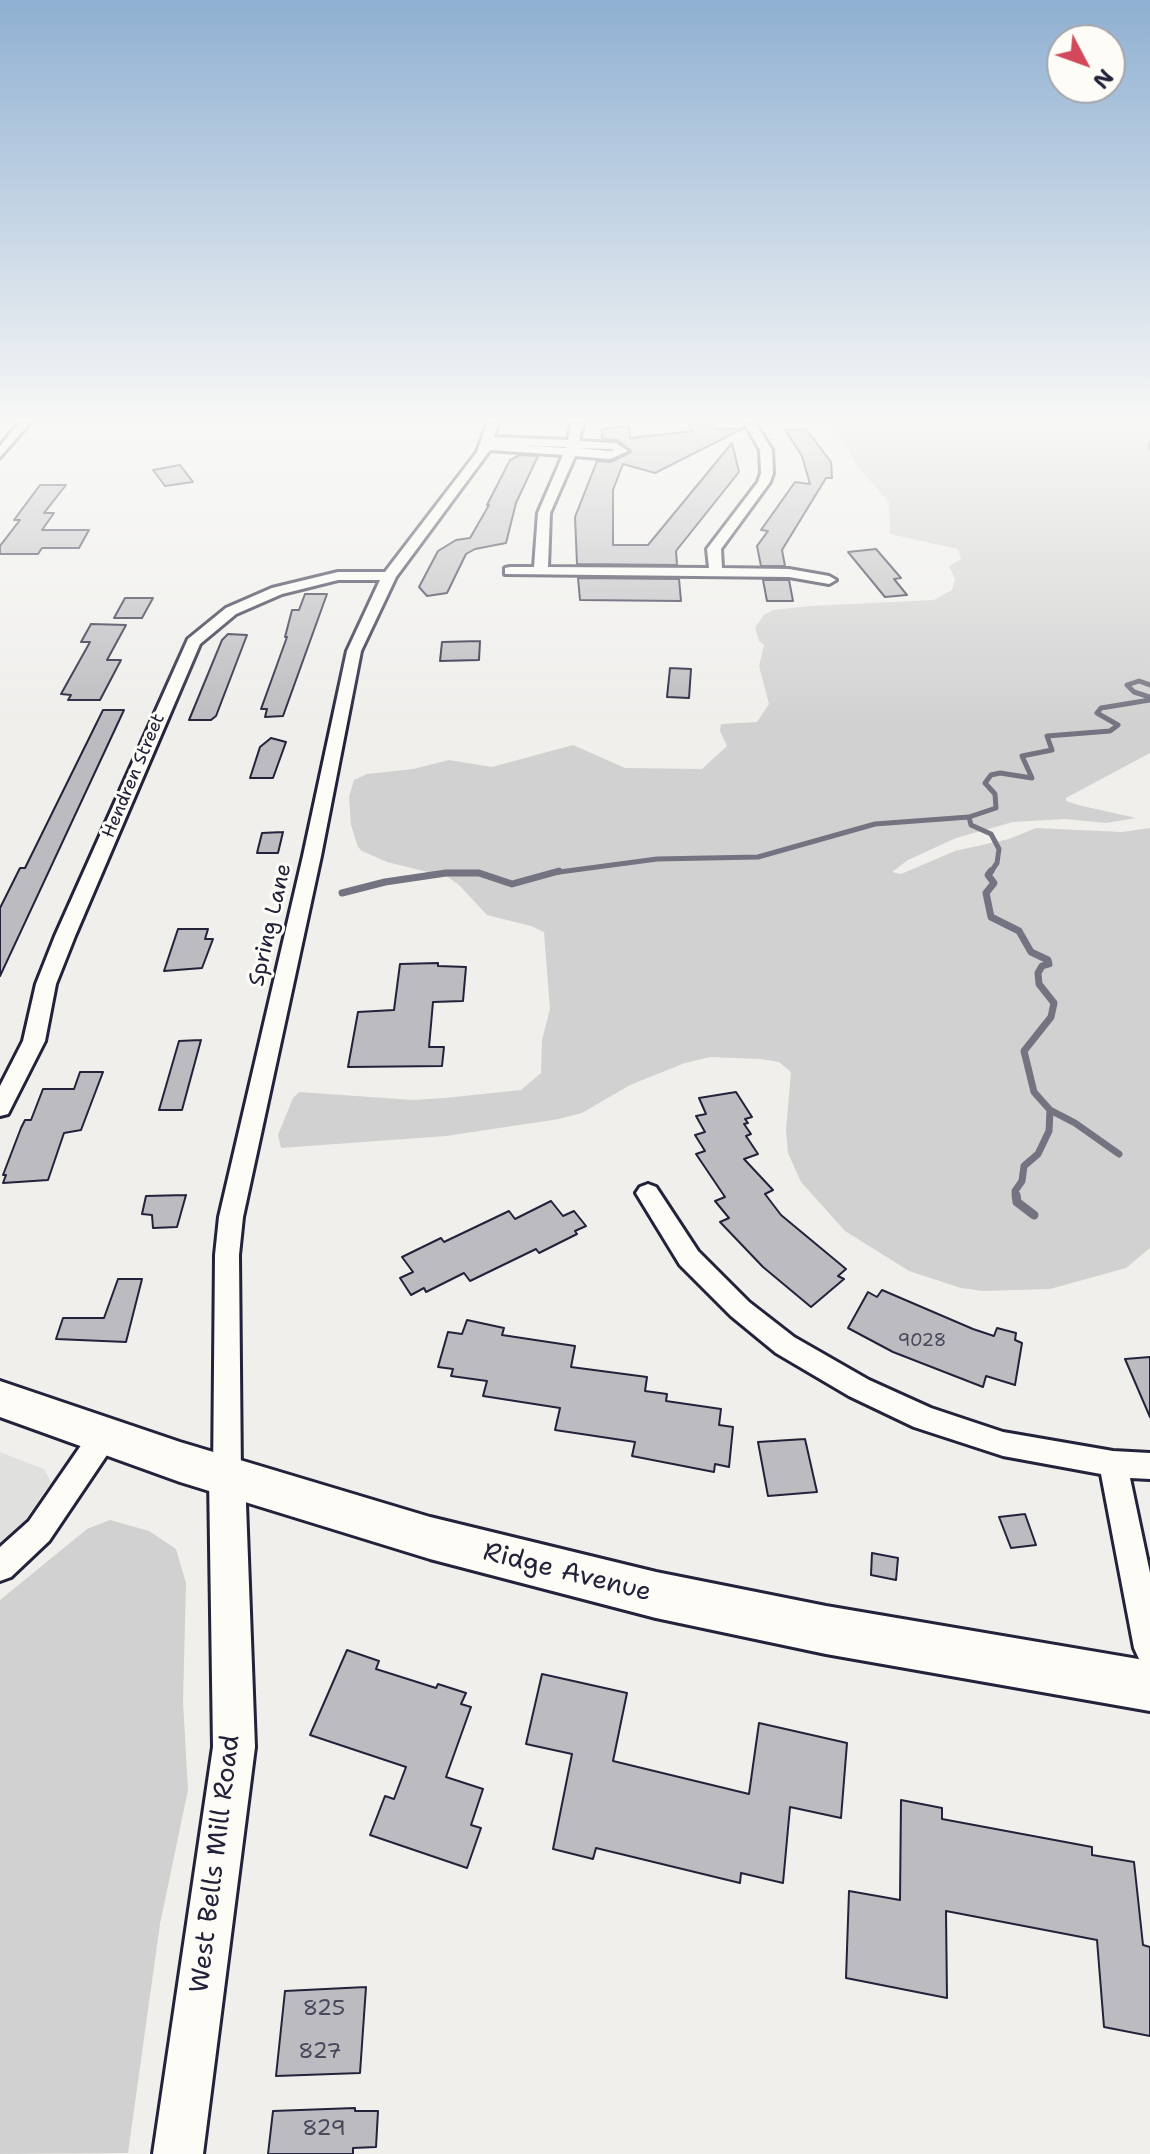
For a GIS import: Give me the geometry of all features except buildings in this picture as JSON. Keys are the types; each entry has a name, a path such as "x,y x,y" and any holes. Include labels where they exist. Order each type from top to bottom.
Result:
{"main road":[{"name":"Ridge Avenue","path":"0,1399 103,1437 430,1538 656,1595 854,1635 1150,1686"}],"street":[{"name":"Spring Lane","path":"227,1477 227,1255 237,1182 312,856 354,651 389,576 426,525"},
{"path":"541,571 543,525"},
{"path":"716,573 714,549 731,525"},
{"path":"510,571 789,573 829,580"},
{"name":"Hendren Street","path":"0,1108 34,1041 46,984 65,936 193,642 231,611 277,591 338,576 389,576"},
{"path":"648,1193 677,1242 718,1289 785,1345 824,1369 894,1406 961,1431 1043,1453 1113,1464 1150,1466"},
{"path":"0,1567 39,1531 103,1437"},
{"path":"1113,1464 1150,1648"},
{"name":"West Bells Mill Road","path":"178,2154 234,1747 227,1477"}],"shaded area":[{"path":"890,525 1150,525 1150,753 1066,798 1066,801 1078,805 1136,818 1106,823 1065,819 1013,822 956,838 908,860 892,872 901,874 955,851 1009,839 1036,828 1122,832 1150,828 1150,1248 1126,1268 1050,1289 983,1291 961,1288 909,1271 845,1231 801,1182 788,1153 786,1130 791,1072 779,1062 761,1059 710,1057 685,1063 630,1085 582,1113 559,1119 446,1136 281,1148 278,1135 293,1098 299,1092 413,1100 444,1098 521,1090 541,1073 542,1040 550,1009 544,932 487,915 448,877 387,862 362,851 351,825 349,797 354,780 367,774 413,769 449,760 492,767 573,745 625,768 702,769 727,746 720,731 721,724 757,722 769,704 759,666 764,645 759,641 755,628 764,615 773,610 810,606 934,600 952,590 955,579 949,566 961,559 958,549 890,534"},
{"path":"0,1452 44,1469 51,1482 17,1532 0,1550"},
{"path":"110,1520 149,1531 176,1549 186,1583 183,1702 188,1790 160,1924 128,2153 0,2154 0,1600 87,1529"}],"waterway":[{"path":"1150,685 1139,681 1127,685 1134,692 1150,697"},
{"path":"969,817 996,808 995,794 985,783 991,775 1000,773 1032,778 1022,756 1052,750 1047,736 1110,731 1118,725 1097,713 1101,708 1150,700"},
{"path":"552,873 657,859 758,857 875,824 969,817"},
{"path":"969,817 971,825 991,834 999,849 997,863 990,873"},
{"path":"342,893 385,882 446,873 479,873 512,884 559,871"},
{"path":"991,871 988,875 994,883 986,893 991,917 1019,931 1031,952 1048,960 1049,964 1042,966 1038,973 1039,984 1054,1003 1051,1017 1024,1051 1034,1092 1050,1110"},
{"path":"1016,1197 1015,1191 1022,1181 1024,1166 1038,1154 1049,1131 1050,1110"},
{"path":"1050,1110 1075,1123 1119,1154"},
{"path":"1016,1195 1017,1202 1034,1215"}]}
